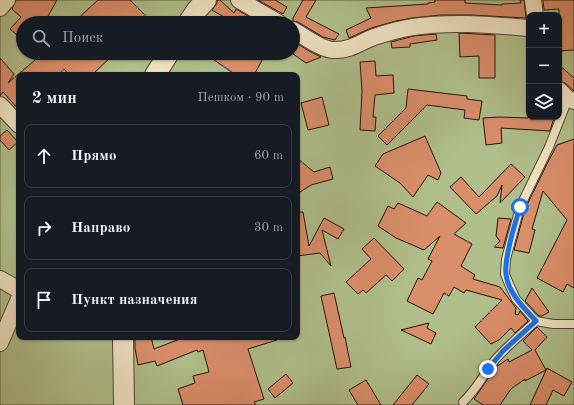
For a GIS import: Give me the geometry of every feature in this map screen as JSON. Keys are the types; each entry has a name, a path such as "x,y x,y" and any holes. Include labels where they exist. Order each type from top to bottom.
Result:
{"street":[{"path":"0,8 8,0"},
{"path":"193,16 206,0"},
{"path":"239,0 268,16"},
{"path":"533,0 535,12"},
{"path":"300,34 332,50 341,50 375,37 412,27 490,25 526,28"},
{"path":"157,72 165,60"},
{"path":"0,105 16,122"},
{"path":"0,279 16,288"},
{"path":"0,343 16,306"},
{"path":"122,340 124,405"}],"lane":[{"path":"567,97 549,147 520,207 506,259 506,274 516,299 536,321 553,324 574,324"},
{"path":"463,402 474,392 488,369 503,351 536,321"}],"green space":[{"path":"8,0 574,0 574,405 0,405 0,9"}],"building":[{"path":"16,0 57,0 48,16 20,16 12,9"},
{"path":"98,0 130,0 146,16 81,16"},
{"path":"217,0 220,0 234,13 236,9 248,16 222,16 212,10 217,3"},
{"path":"258,0 275,0 287,7 283,14"},
{"path":"303,0 316,0 306,17 339,34 335,40 323,37 300,23 300,16 294,16"},
{"path":"435,0 465,0 465,3 502,5 521,3 520,0 524,0 526,18 441,15 396,21 371,28 349,38 346,30 371,18 366,8 428,4 435,2"},
{"path":"543,0 574,0 574,50 562,51 562,12 559,12 559,9 544,10"},
{"path":"16,22 16,34 10,29"},
{"path":"459,33 495,35 495,78 479,78 479,56 460,57"},
{"path":"436,34 437,40 410,44 410,47 392,48 391,42 414,36"},
{"path":"300,45 321,57 306,63 300,59"},
{"path":"0,58 14,74 8,83 16,76 16,107 3,92 0,96"},
{"path":"35,60 108,60 95,72 66,72 64,69 61,72 21,72"},
{"path":"214,60 262,60 256,72 232,72"},
{"path":"375,61 376,76 393,75 394,93 375,95 373,117 376,117 375,131 360,130 362,91 360,62"},
{"path":"562,68 574,78 574,91 562,82"},
{"path":"408,89 467,96 467,99 482,101 479,120 464,118 465,110 427,105 387,145 378,136 406,108"},
{"path":"322,97 329,125 308,130 301,103"},
{"path":"499,117 526,118 526,120 553,120 550,131 501,128 502,143 486,145 483,118"},
{"path":"7,130 16,140 16,144 9,150 0,140 0,136"},
{"path":"425,136 441,173 438,180 428,175 413,197 400,183 375,166 383,154"},
{"path":"574,139 574,288 567,284 563,292 537,278 567,220 543,191 532,229 535,230 529,253 514,250 525,209 557,145"},
{"path":"300,160 314,172 330,167 333,179 311,185 300,192"},
{"path":"511,164 525,177 500,203 502,185 497,196 476,214 450,187 461,177 479,197"},
{"path":"437,202 466,223 454,234 472,244 461,266 475,275 473,279 500,287 516,308 515,314 518,315 520,311 528,321 515,333 511,328 499,340 491,344 475,327 502,300 466,290 464,293 454,287 449,296 444,293 433,314 407,301 418,278 422,280 432,261 428,259 440,236 424,250 396,238 378,226 388,206 394,209 398,203 427,216"},
{"path":"300,212 303,212 309,246 324,218 344,229 338,239 322,230 331,266 320,253 300,256"},
{"path":"498,218 511,219 503,248 494,247 500,241 496,236"},
{"path":"374,238 404,269 392,281 386,275 366,293 363,290 358,294 346,282 371,259 362,249"},
{"path":"532,288 549,312 542,316 539,316 525,301"},
{"path":"334,293 351,367 337,369 321,296"},
{"path":"429,323 427,328 436,333 431,344 401,330"},
{"path":"537,327 547,337 535,350 546,370 525,381 525,379 511,389 500,405 483,405 474,399 496,367 508,359 509,362 532,350 523,341"},
{"path":"135,340 152,340 154,349 177,340 277,340 248,349 264,399 254,402 256,405 183,405 178,389 195,383 193,376 209,372 203,350 198,352 197,350 157,366 155,361 138,365"},
{"path":"547,368 572,382 564,396 553,390 546,405 530,405"},
{"path":"286,374 293,383 275,398 268,389"},
{"path":"417,375 429,384 412,405 393,405"},
{"path":"366,380 381,405 358,405 349,390"}],"route":[{"path":"488,369 503,351 536,321 516,299 506,274 506,259 520,207"}]}
